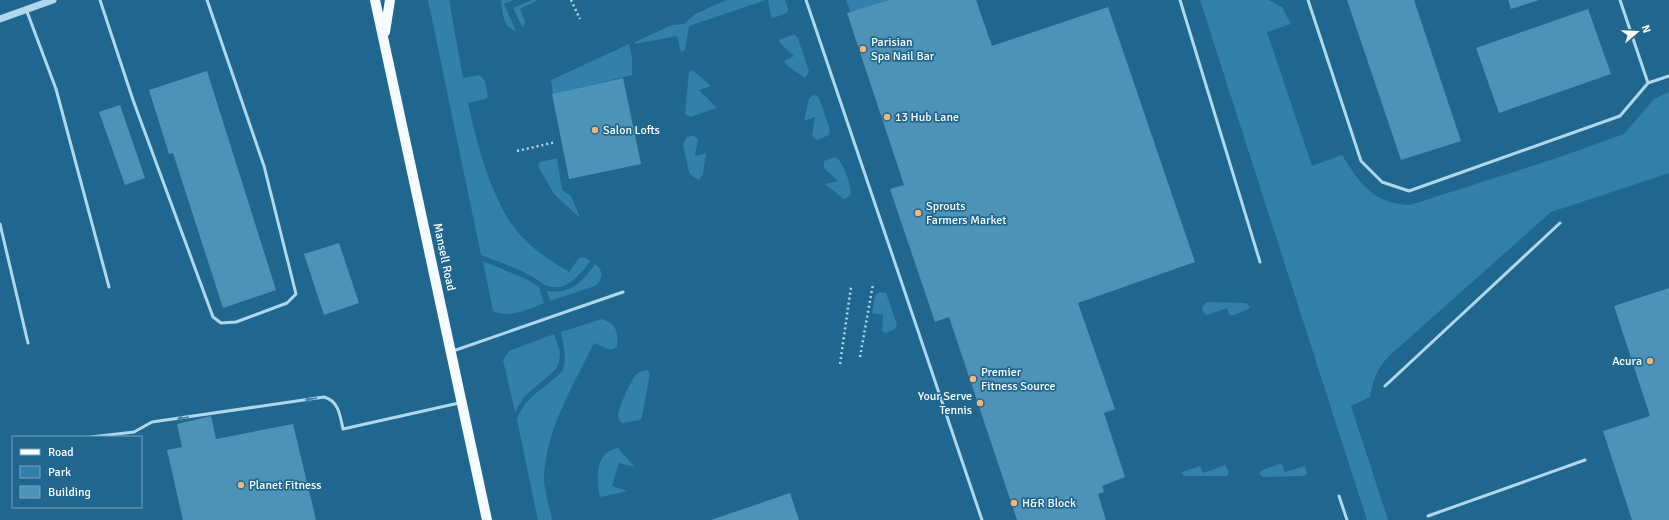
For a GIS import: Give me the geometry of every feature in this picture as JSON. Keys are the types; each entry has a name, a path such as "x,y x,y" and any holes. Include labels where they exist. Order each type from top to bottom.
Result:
{"main road":[{"name":"Mansell Road","path":"375,0 487,520"},
{"path":"384,38 390,0"}],"street":[{"path":"0,19 53,0"}],"lane":[{"path":"100,0 133,100 210,310 213,317 222,323 236,322 287,303 296,294 264,166 207,0"},
{"path":"806,0 982,520"},
{"path":"1180,0 1260,262"},
{"path":"1308,0 1361,161 1382,182 1409,191 1620,116 1648,84 1669,76"},
{"path":"1620,0 1648,84"},
{"path":"26,10 56,89 109,287"},
{"path":"1384,386 1560,223"},
{"path":"0,224 28,343"},
{"path":"451,351 623,292"},
{"path":"100,436 134,432 152,422 324,397 330,399 335,404 339,412 343,429 462,402"},
{"path":"1428,516 1585,460"},
{"path":"1339,496 1347,520"}],"path":[{"path":"571,0 580,19"},
{"path":"517,151 556,142"},
{"path":"860,357 874,284"},
{"path":"840,364 851,288"}],"green space":[{"path":"428,0 449,0 463,78 480,75 485,81 488,97 468,103 476,138 488,176 504,212 514,227 530,245 546,258 569,272 579,258 583,257 591,261 576,278 565,286 551,287 521,271 481,255"},
{"path":"501,0 513,0 504,4 516,31 511,29 506,23"},
{"path":"532,0 538,0 520,9 525,22 523,28 513,8"},
{"path":"726,0 766,0 689,26 685,50 681,52 677,36 635,44 635,42 672,25 684,24 695,14"},
{"path":"768,0 785,0 788,9 787,13 773,18 771,17"},
{"path":"846,0 889,0 851,13"},
{"path":"1200,0 1269,0 1282,7 1291,24 1267,32 1312,166 1342,155 1355,175 1369,190 1387,201 1397,204 1410,205 1557,158 1624,134 1654,99 1669,92 1669,173 1551,212 1389,356 1376,375 1370,397 1351,406 1388,520 1367,520"},
{"path":"795,35 798,38 809,72 805,78 788,66 784,61 794,56 780,43 779,40"},
{"path":"629,44 632,58 632,75 553,94 551,80"},
{"path":"692,70 711,86 699,90 717,108 690,117 685,114 689,72"},
{"path":"815,95 819,98 830,130 829,135 817,140 812,136 815,117 804,121 809,99"},
{"path":"694,136 698,139 695,156 706,153 703,174 699,180 692,176 689,172 683,145 686,138"},
{"path":"835,157 844,168 850,187 850,196 844,199 825,184 838,181 824,168 824,161"},
{"path":"557,158 562,190 571,196 580,218 554,194 538,166 540,162"},
{"path":"483,261 528,280 539,287 544,303 512,314 493,311"},
{"path":"595,264 601,272 601,278 598,284 550,301 547,291 563,291 575,286"},
{"path":"880,292 886,293 897,325 895,329 886,333 882,331 883,315 872,313 875,295"},
{"path":"1207,302 1246,303 1250,307 1247,310 1230,316 1227,308 1207,315 1203,312 1202,307"},
{"path":"602,319 611,323 616,329 617,347 611,350 594,343 562,408 549,443 544,478 552,520 538,520 517,420 520,412 530,398 563,370 565,356 561,332"},
{"path":"554,334 560,352 559,362 556,369 524,397 515,412 503,360 509,351"},
{"path":"647,370 650,373 642,417 640,420 622,423 618,415 620,406 632,380 638,373"},
{"path":"618,448 634,467 619,463 612,486 627,491 601,497 598,486 598,472 601,460 610,451"},
{"path":"1281,463 1285,472 1305,466 1307,474 1304,476 1263,477 1259,474 1261,471"},
{"path":"1225,465 1229,472 1227,476 1185,476 1182,474 1182,472 1200,466 1203,473"}],"building":[{"path":"889,0 976,0 992,46 1108,7 1195,262 1078,303 1115,409 1104,413 1125,477 1102,486 1104,492 1098,494 1106,520 1017,520 949,317 935,322 890,189 904,185 847,13"},
{"path":"1347,0 1414,0 1461,141 1401,160"},
{"path":"1508,0 1539,0 1511,9"},
{"path":"1588,9 1611,74 1499,113 1476,48"},
{"path":"207,71 276,290 223,308 173,153 169,154 149,90"},
{"path":"623,78 641,164 569,179 552,94"},
{"path":"120,105 145,178 125,185 99,112"},
{"path":"339,243 359,303 324,315 304,254"},
{"name":"Acura","path":"1669,288 1669,520 1632,520 1603,431 1650,416 1614,306"},
{"name":"Planet Fitness","path":"211,416 216,439 293,424 316,520 183,520 167,450 182,447 177,424"},
{"path":"790,493 799,520 711,520"}],"place":[{"name":"Parisian Spa Nail Bar","path":"863,49"},
{"name":"13 Hub Lane","path":"887,117"},
{"name":"Salon Lofts","path":"595,130"},
{"name":"Sprouts Farmers Market","path":"918,213"},
{"name":"Acura","path":"1650,361"},
{"name":"Premier Fitness Source","path":"973,379"},
{"name":"Your Serve Tennis","path":"980,403"},
{"name":"Planet Fitness","path":"241,485"},
{"name":"H&R Block","path":"1014,503"}]}
